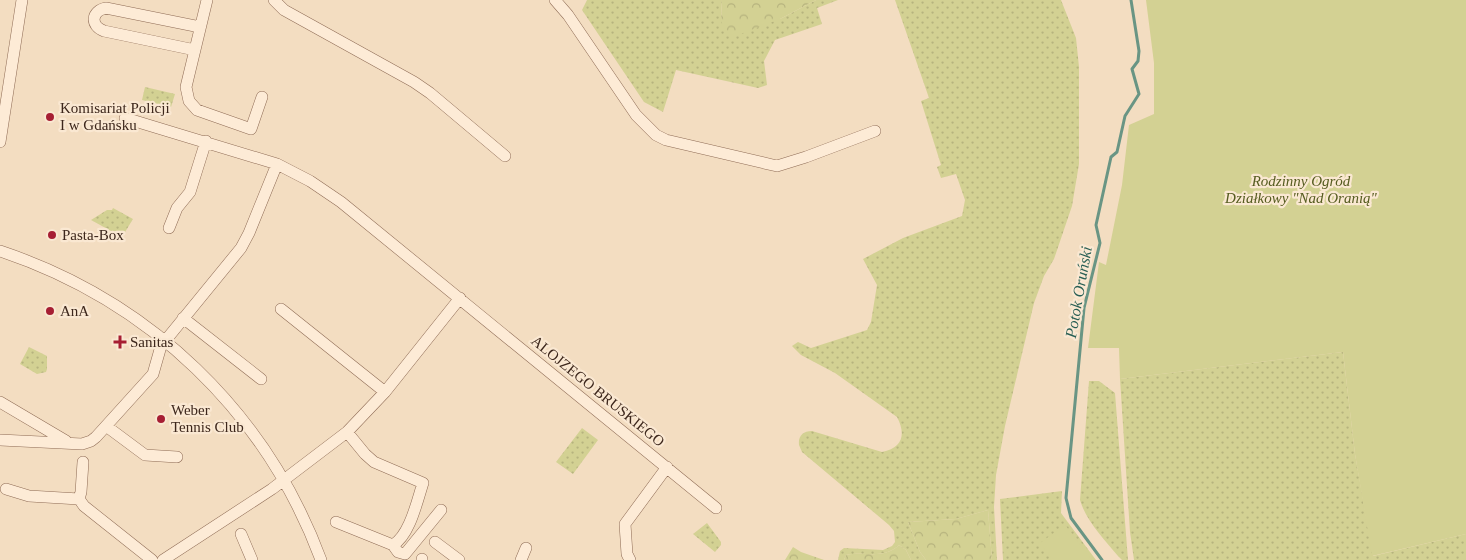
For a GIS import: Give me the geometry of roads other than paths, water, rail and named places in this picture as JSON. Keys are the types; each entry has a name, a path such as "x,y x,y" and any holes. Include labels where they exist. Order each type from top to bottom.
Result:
{"street":[{"path":"0,142 22,0"},
{"path":"207,0 186,92 189,101 197,110 251,129 262,97"},
{"path":"274,0 284,10 414,82 430,93 505,156"},
{"path":"556,0 636,115 656,135 666,140 777,166 806,158 875,131"},
{"path":"195,50 104,31 98,29 94,19 100,9 106,8 200,27"},
{"name":"ALOJZEGO BRUSKIEGO","path":"126,118 277,164 295,172 330,193 716,508"},
{"path":"170,228 177,208 190,192 206,141"},
{"path":"0,440 82,444 91,441 153,374 160,349 165,340 241,248 249,234 277,164"},
{"path":"0,251 58,274 100,294 165,340 201,372 223,395 259,443 283,481 321,560"},
{"path":"163,560 283,481 347,432 385,392 460,298"},
{"path":"281,309 385,392"},
{"path":"183,318 261,379"},
{"path":"0,402 68,442"},
{"path":"106,426 145,455 177,458"},
{"path":"347,432 374,462 423,483 407,530 398,542 393,545"},
{"path":"79,499 83,462"},
{"path":"630,560 627,554 625,524 666,468"},
{"path":"6,489 29,496 79,499"},
{"path":"79,499 84,506 152,560"},
{"path":"336,522 393,545 398,552 407,554 441,510"},
{"path":"241,534 252,560"},
{"path":"435,542 459,560"},
{"path":"521,560 526,548"}],"waterway":[{"name":"Potok Oruński","path":"1102,560 1071,518 1066,498 1084,308 1100,243 1096,225 1111,157 1117,152 1125,116 1139,94 1132,69 1138,61 1139,51 1131,0"}],"place":[{"name":"Komisariat Policji I w Gdańsku","path":"50,117"},
{"name":"Pasta-Box","path":"52,235"},
{"name":"AnA","path":"50,311"},
{"name":"Sanitas","path":"120,342"},
{"name":"Weber Tennis Club","path":"161,419"}],"park label":[{"name":"Rodzinny Ogród Działkowy \"Nad Oranią\"","path":"1301,190"}]}
